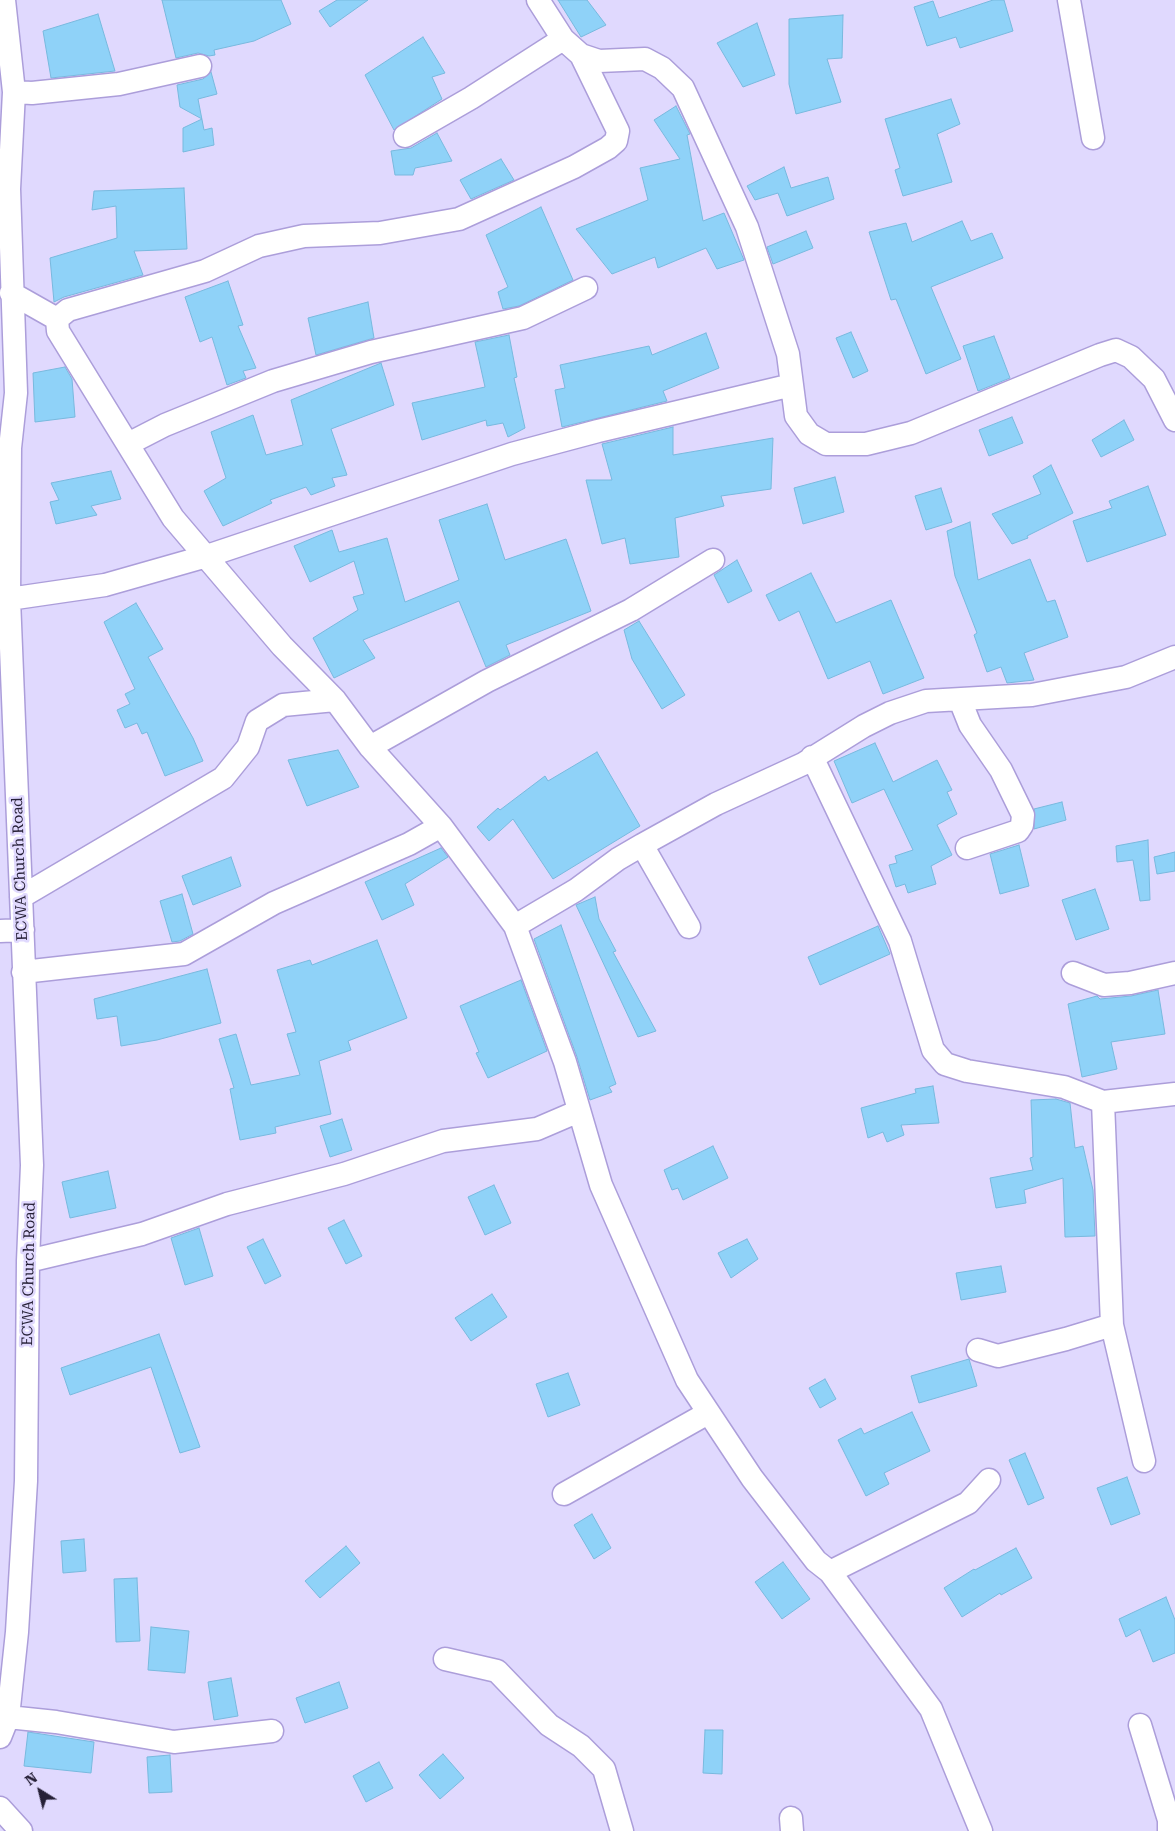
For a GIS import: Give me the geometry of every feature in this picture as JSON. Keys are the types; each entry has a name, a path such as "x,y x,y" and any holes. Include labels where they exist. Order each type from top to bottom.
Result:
{"street":[{"name":"ECWA Church Road","path":"4,0 14,92 9,190 11,293 16,394 5,447 23,972 32,1165 28,1261 26,1481 17,1632 4,1727"},
{"path":"57,319 68,310 205,271 259,246 304,236 380,234 459,219 574,167 608,148 616,141 618,131 581,55 563,39 538,0"},
{"path":"1068,0 1093,138"},
{"path":"405,136 471,98 563,39"},
{"path":"581,55 599,61 645,59 662,68 683,88 747,227 788,354 796,416 809,434 826,444 866,444 911,433 1116,350 1131,357 1154,379 1175,420"},
{"path":"14,92 32,93 119,84 200,66"},
{"path":"128,444 165,425 273,381 371,352 523,318 586,288"},
{"path":"11,293 57,319"},
{"path":"57,319 58,331 173,518 282,646 335,700 370,747 441,826 515,926 564,1062 601,1185 687,1380 752,1478 816,1561 830,1572 931,1709 981,1831"},
{"path":"9,599 105,585 207,556 512,454 598,431 792,385"},
{"path":"370,747 487,681 631,610 713,560"},
{"path":"515,926 576,890 618,859 642,845 716,804 804,764 812,757 890,713 926,702 1032,695 1126,677 1175,657"},
{"path":"21,897 223,778 248,747 257,721 284,705 335,700"},
{"path":"960,700 970,725 1001,770 1024,815 1022,825 1018,831 968,848"},
{"path":"812,757 900,941 934,1050 945,1064 966,1072 1064,1087 1103,1102 1175,1094"},
{"path":"23,972 184,954 274,903 409,844 441,826"},
{"path":"642,845 689,927"},
{"path":"0,931 22,930"},
{"path":"1073,973 1104,985 1130,983 1175,973"},
{"path":"1103,1102 1112,1325 1144,1461"},
{"path":"28,1261 142,1234 227,1204 344,1174 442,1141 537,1129 579,1111"},
{"path":"978,1350 998,1356 1112,1325"},
{"path":"564,1494 708,1413"},
{"path":"830,1572 968,1503 989,1480"},
{"path":"445,1659 497,1670 549,1725 587,1752 604,1768 622,1831"},
{"path":"4,1727 56,1722 174,1742 272,1731"},
{"path":"1140,1725 1169,1820 1169,1831"},
{"path":"0,1808 21,1831"}],"building":[{"path":"162,0 281,0 291,24 254,41 214,50 215,55 209,56 198,53 176,58"},
{"path":"337,0 368,0 330,27 319,11"},
{"path":"558,0 587,0 606,25 581,37"},
{"path":"993,0 1004,0 1013,31 960,48 956,37 927,46 914,7 933,1 939,18"},
{"path":"98,14 115,71 51,78 43,31"},
{"path":"843,15 842,58 827,59 841,102 796,114 789,84 789,19"},
{"path":"757,23 775,75 743,87 717,43"},
{"path":"423,37 445,73 432,77 442,99 394,130 365,75"},
{"path":"211,72 217,94 198,99 202,119 180,107 177,85 203,79"},
{"path":"951,99 960,124 937,134 952,182 903,196 895,170 900,168 885,119"},
{"path":"676,106 690,134 687,135 703,221 724,213 744,260 717,269 706,248 658,268 655,257 612,274 576,229 648,200 640,168 680,159 654,120"},
{"path":"202,119 204,130 212,128 214,145 183,152 183,128"},
{"path":"437,133 452,161 415,168 413,175 395,175 391,151 411,148"},
{"path":"501,159 514,180 471,199 460,180"},
{"path":"784,167 791,188 828,177 834,199 787,216 778,193 755,200 747,186"},
{"path":"184,188 187,249 134,251 143,275 64,297 54,302 50,258 117,238 116,206 92,210 94,191"},
{"path":"541,207 573,280 519,306 503,309 498,292 508,287 486,235"},
{"path":"962,221 971,241 992,233 1003,258 931,287 961,359 926,374 896,299 891,300 869,232 906,223 912,242"},
{"path":"806,231 813,248 773,264 767,247"},
{"path":"228,281 243,325 238,326 256,368 243,371 246,378 227,385 212,337 200,342 185,297"},
{"path":"368,302 374,338 316,355 308,318"},
{"path":"851,332 868,371 853,378 836,338"},
{"path":"706,333 719,368 663,391 667,401 562,427 555,390 565,388 560,365 649,346 652,355"},
{"path":"509,335 517,377 514,378 525,428 508,437 503,423 487,426 486,420 422,440 412,403 485,387 475,342"},
{"path":"994,336 1010,378 978,391 963,346"},
{"path":"381,363 394,405 331,429 347,475 332,478 335,486 311,495 306,487 270,500 272,503 223,526 204,491 226,478 211,432 253,415 266,455 303,445 291,400"},
{"path":"65,367 72,379 75,417 35,422 33,373"},
{"path":"1012,417 1023,443 989,456 979,430"},
{"path":"1124,420 1134,440 1101,457 1092,440"},
{"path":"673,427 673,455 773,438 771,489 721,496 724,506 675,518 679,557 630,564 625,538 602,544 586,480 612,480 602,444"},
{"path":"1051,465 1073,513 1027,536 1028,538 1012,544 992,514 1041,494 1033,476"},
{"path":"111,471 121,499 91,506 97,515 56,524 50,502 59,500 51,483"},
{"path":"835,477 844,512 803,524 794,488"},
{"path":"1148,486 1166,535 1087,562 1073,521 1112,508 1109,501"},
{"path":"941,488 952,522 926,530 915,496"},
{"path":"487,504 505,560 566,539 591,611 506,645 510,655 486,667 459,601 363,640 375,658 334,678 313,638 358,610 353,597 364,594 354,561 310,582 294,546 332,530 339,552 387,538 405,602 459,580 439,520"},
{"path":"970,522 978,580 1030,559 1047,602 1055,600 1068,637 1024,653 1034,680 1007,683 1001,667 987,672 974,635 977,633 955,576 947,531"},
{"path":"737,560 752,591 728,603 714,575"},
{"path":"811,573 836,623 891,600 924,678 883,694 870,661 828,679 799,611 779,621 766,595"},
{"path":"136,603 163,649 148,657 193,738 203,761 165,776 147,732 142,734 137,723 125,728 117,710 130,704 125,694 135,689 104,622"},
{"path":"639,621 685,695 662,709 632,659 624,630"},
{"path":"875,743 893,782 937,760 952,790 947,792 957,814 937,825 952,855 931,866 936,884 908,893 905,884 896,887 889,865 897,863 895,856 913,850 884,789 852,803 834,761"},
{"path":"338,750 359,787 307,806 288,760"},
{"path":"597,752 640,826 553,879 513,819 489,841 477,827 498,808 500,810 545,776 548,781"},
{"path":"1062,802 1066,820 1034,829 1034,809"},
{"path":"1148,840 1150,900 1140,901 1133,860 1117,862 1116,846"},
{"path":"1019,845 1029,886 1000,894 990,854"},
{"path":"441,848 448,857 405,884 414,905 382,920 365,882"},
{"path":"1175,852 1175,871 1157,874 1154,857"},
{"path":"231,857 241,886 193,905 182,876"},
{"path":"1095,889 1109,929 1076,940 1062,900"},
{"path":"182,894 193,934 180,941 172,942 160,901"},
{"path":"595,897 599,919 616,951 613,952 656,1031 638,1037 576,905"},
{"path":"561,925 616,1084 609,1087 612,1092 590,1100 577,1057 534,939"},
{"path":"878,926 890,954 820,985 808,957"},
{"path":"377,940 407,1018 348,1041 351,1050 319,1061 331,1114 275,1127 276,1133 240,1140 230,1089 234,1088 219,1039 236,1034 251,1085 300,1075 287,1034 296,1032 277,970 310,960 312,965"},
{"path":"207,969 221,1023 157,1040 121,1046 117,1016 97,1019 94,999"},
{"path":"521,980 547,1051 488,1078 476,1053 479,1052 460,1006"},
{"path":"1158,990 1165,1034 1111,1042 1117,1069 1082,1077 1068,1004 1097,996 1100,999 1131,996"},
{"path":"933,1086 939,1123 901,1125 904,1135 887,1142 883,1132 868,1138 861,1108 916,1093 915,1089"},
{"path":"1056,1099 1070,1103 1075,1148 1083,1146 1093,1190 1095,1236 1065,1237 1063,1178 1024,1190 1026,1203 996,1208 990,1178 1033,1170 1030,1158 1033,1157 1031,1100"},
{"path":"342,1119 352,1150 330,1157 320,1126"},
{"path":"713,1146 728,1178 683,1200 678,1188 672,1190 664,1170"},
{"path":"108,1171 116,1208 70,1218 62,1182"},
{"path":"494,1185 511,1223 485,1235 468,1197"},
{"path":"344,1220 362,1256 346,1264 328,1228"},
{"path":"199,1228 213,1276 185,1285 171,1238"},
{"path":"263,1239 281,1276 265,1284 247,1247"},
{"path":"747,1239 758,1259 731,1278 718,1253"},
{"path":"1001,1266 1006,1292 961,1300 956,1273"},
{"path":"492,1294 507,1317 471,1341 455,1318"},
{"path":"159,1334 200,1447 180,1453 151,1367 70,1395 61,1368"},
{"path":"969,1359 977,1386 919,1403 911,1376"},
{"path":"568,1373 580,1405 548,1417 536,1384"},
{"path":"825,1379 836,1399 820,1408 809,1388"},
{"path":"912,1412 930,1451 884,1473 889,1484 866,1496 838,1440 861,1428 864,1434"},
{"path":"1025,1453 1044,1498 1028,1505 1009,1460"},
{"path":"1127,1477 1140,1514 1111,1525 1097,1488"},
{"path":"592,1514 611,1548 594,1559 574,1525"},
{"path":"84,1539 86,1571 63,1573 61,1541"},
{"path":"346,1546 360,1563 320,1598 305,1581"},
{"path":"1016,1548 1032,1578 1001,1595 1000,1593 962,1617 944,1588 974,1569"},
{"path":"783,1562 810,1599 782,1619 755,1582"},
{"path":"137,1578 140,1641 116,1642 114,1579"},
{"path":"1166,1597 1175,1620 1175,1653 1153,1662 1140,1629 1126,1637 1119,1619"},
{"path":"151,1627 189,1631 185,1673 148,1670"},
{"path":"231,1678 238,1716 214,1720 208,1682"},
{"path":"339,1682 348,1708 305,1723 296,1698"},
{"path":"705,1730 723,1730 722,1774 703,1773"},
{"path":"28,1732 94,1742 91,1773 24,1766"},
{"path":"443,1754 464,1778 440,1799 419,1775"},
{"path":"170,1755 172,1792 149,1793 147,1757"},
{"path":"379,1762 393,1788 366,1802 353,1776"}]}
